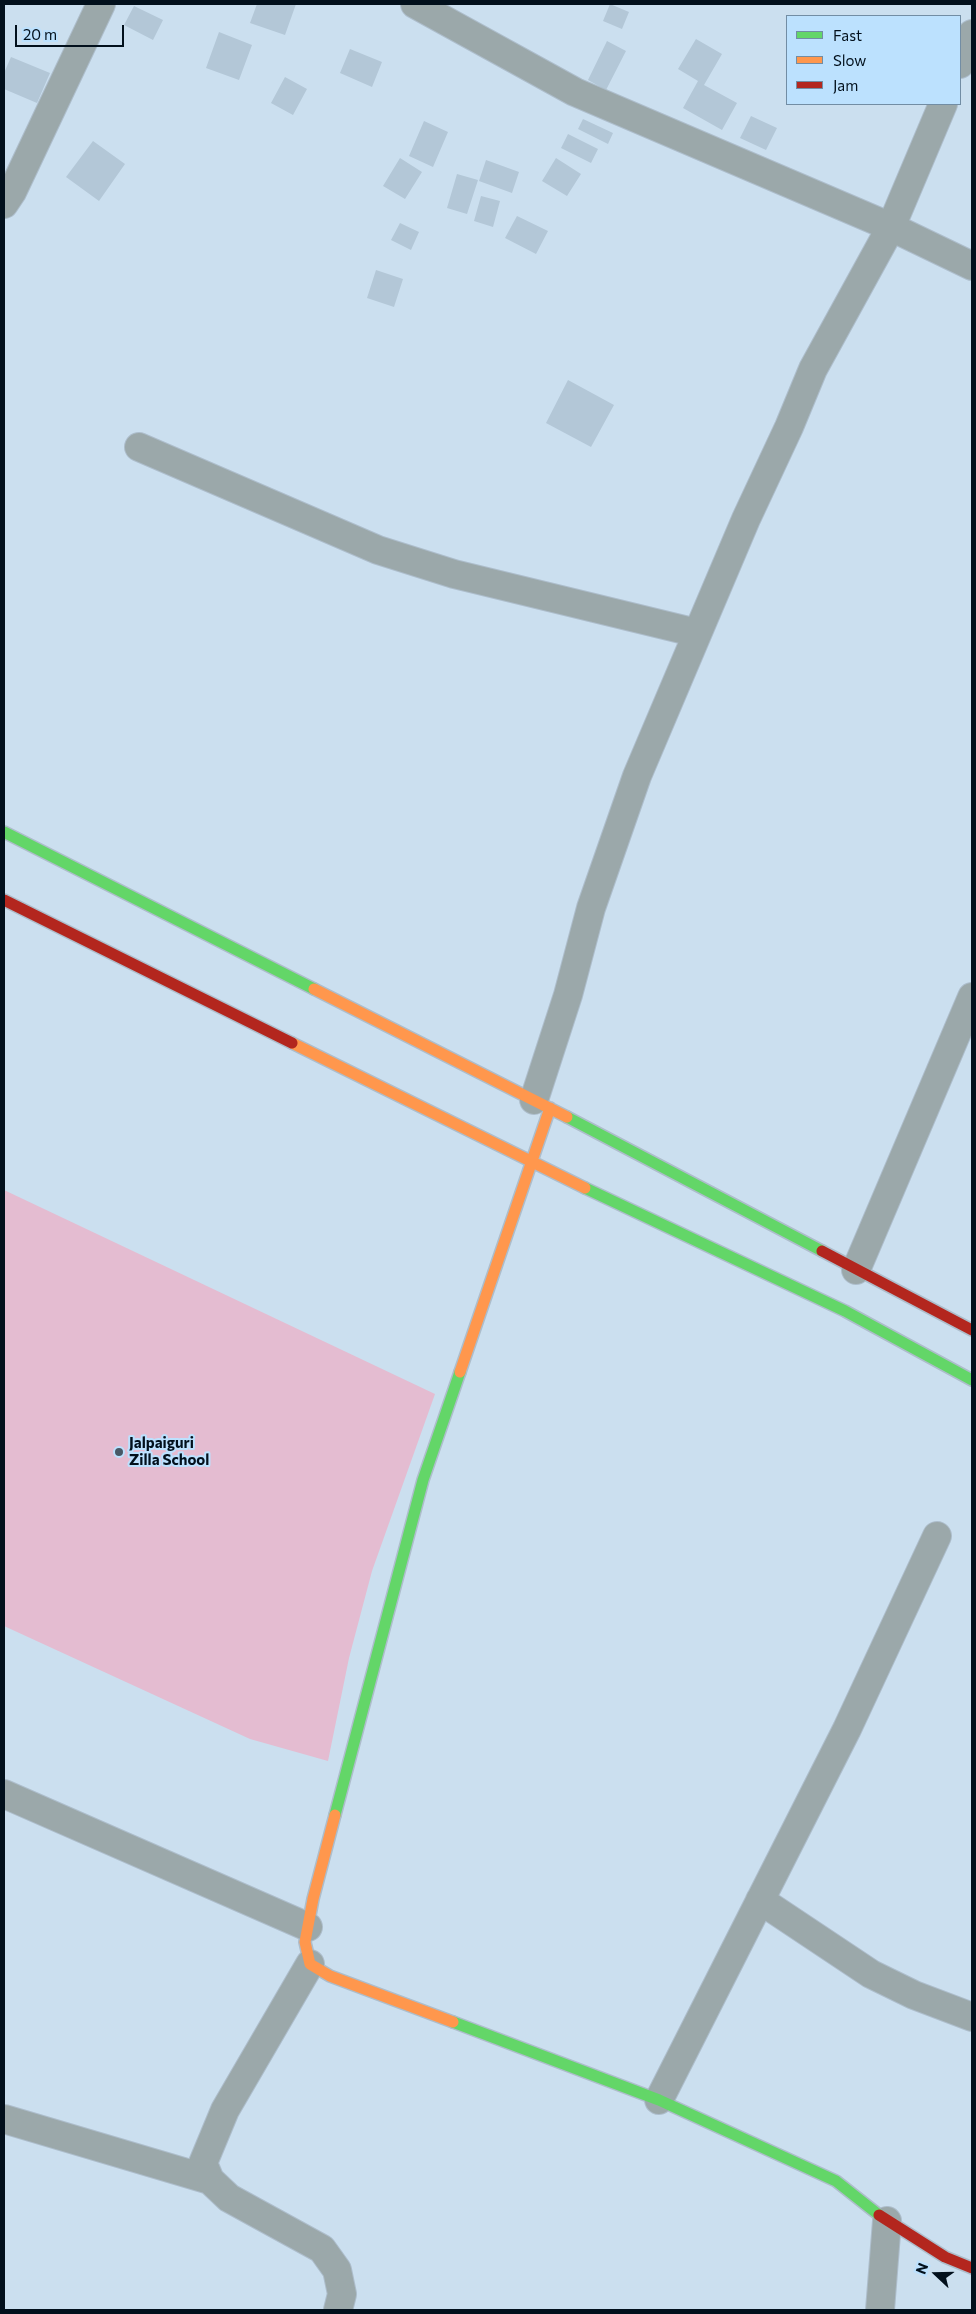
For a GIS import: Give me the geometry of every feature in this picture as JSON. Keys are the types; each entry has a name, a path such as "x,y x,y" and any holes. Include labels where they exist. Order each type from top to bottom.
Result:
{"street":[{"path":"4,204 12,192 101,4"},
{"path":"415,4 575,92 891,228 972,266"},
{"path":"961,62 972,34"},
{"path":"338,2310 342,2294 337,2270 322,2249 229,2198 210,2180 203,2163 225,2110 310,1964 305,1942 315,1889 423,1480 532,1162 542,1104 568,994 597,889 637,776 697,633 813,369 891,228 943,105"},
{"path":"139,447 378,550 454,574 697,633"},
{"path":"4,832 542,1104 972,1330"},
{"path":"4,900 532,1162 845,1311 972,1380"},
{"path":"856,1270 972,997"},
{"path":"659,2100 848,1728 937,1536"},
{"path":"4,1794 308,1927"},
{"path":"760,1900 871,1974 914,1995 972,2017"},
{"path":"310,1964 330,1976 659,2100 836,2182 887,2221 945,2257 972,2268"},
{"path":"4,2119 210,2180"},
{"path":"880,2310 887,2221"}],"shaded area":[{"path":"4,1190 435,1394 372,1571 349,1658 328,1761 250,1739 4,1626"}],"building":[{"path":"257,4 296,4 285,35 250,23"},
{"path":"610,4 629,12 622,29 603,21"},
{"path":"134,6 163,20 153,40 124,25"},
{"path":"219,32 252,45 239,80 206,68"},
{"path":"696,39 722,54 704,85 737,103 722,130 683,108 698,81 678,69"},
{"path":"607,41 626,51 606,90 588,80"},
{"path":"350,49 382,62 372,87 340,73"},
{"path":"11,57 50,73 37,103 4,89 4,73"},
{"path":"285,77 307,89 293,115 271,103"},
{"path":"751,116 777,128 766,150 740,138"},
{"path":"583,119 613,133 608,144 578,129"},
{"path":"424,121 448,132 433,167 409,156"},
{"path":"568,134 598,149 591,163 561,148"},
{"path":"93,141 125,164 99,201 66,177"},
{"path":"400,158 422,172 405,199 383,186"},
{"path":"556,158 581,174 567,196 542,181"},
{"path":"486,160 519,172 512,193 479,181"},
{"path":"457,174 478,180 467,214 447,208"},
{"path":"481,196 500,201 493,227 474,221"},
{"path":"517,216 548,231 536,254 505,238"},
{"path":"400,223 419,232 411,250 391,240"},
{"path":"376,270 403,279 394,307 367,298"},
{"path":"568,380 614,405 591,447 546,423"}],"traffic: fast":[{"path":"4,832 314,989"},
{"path":"567,1117 822,1251"},
{"path":"585,1188 845,1311 972,1380"},
{"path":"335,1815 423,1480 460,1372"},
{"path":"453,2022 659,2100 836,2181 879,2215"}],"traffic: slow":[{"path":"314,989 567,1117"},
{"path":"292,1043 585,1188"},
{"path":"460,1372 550,1108"},
{"path":"335,1815 313,1899 305,1942 310,1964 330,1976 453,2022"}],"traffic: jam":[{"path":"4,900 292,1043"},
{"path":"822,1251 972,1330"},
{"path":"879,2215 945,2257 972,2268"}],"place":[{"name":"Jalpaiguri Zilla School","path":"119,1452"}]}
